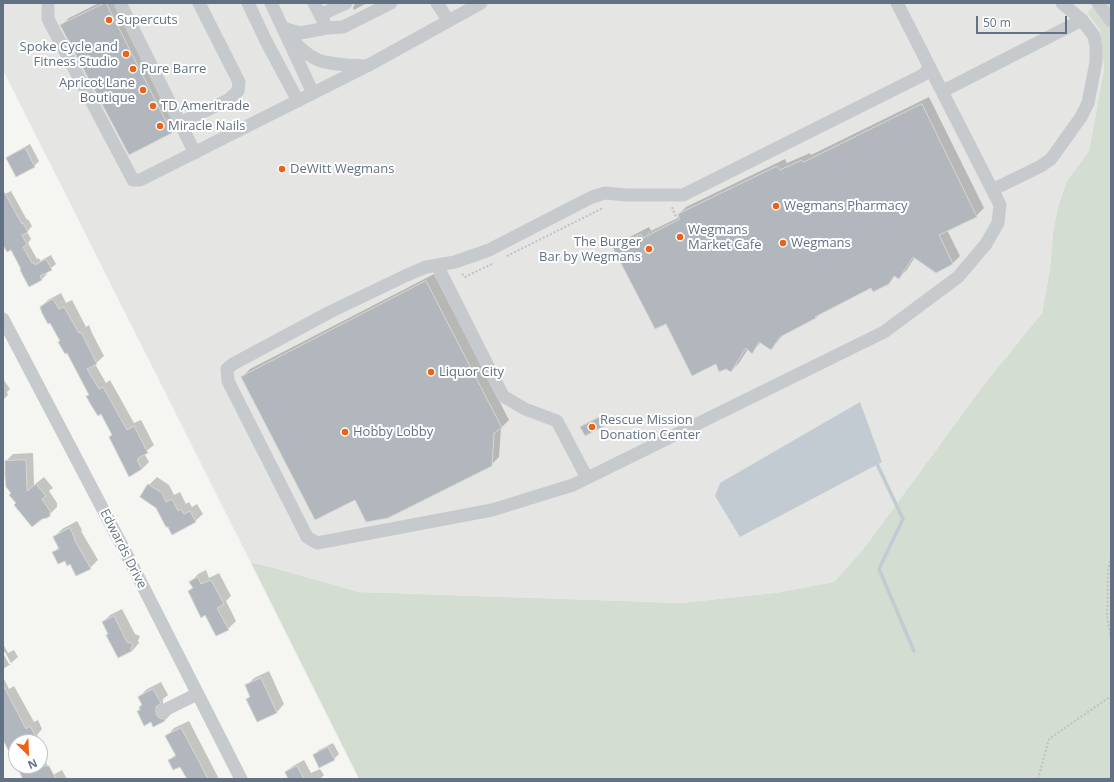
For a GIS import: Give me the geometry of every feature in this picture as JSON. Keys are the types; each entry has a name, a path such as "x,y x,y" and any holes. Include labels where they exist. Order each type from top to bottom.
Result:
{"street":[{"path":"48,3 48,19 133,180 140,180 314,94 481,3"},
{"path":"120,3 195,153"},
{"path":"180,123 228,100 238,91 239,82 199,3"},
{"path":"248,3 266,42 298,101"},
{"path":"271,3 314,94"},
{"path":"314,3 327,28"},
{"path":"320,15 346,3"},
{"path":"283,28 300,33 327,28 343,27 390,3"},
{"path":"437,3 448,20"},
{"path":"897,3 943,91 960,128 1000,205 998,223 986,244 958,277 884,332 573,485 492,510 317,543 307,537 228,381 227,369 233,364 330,312 408,275 426,267 455,262 489,250 592,197 604,193 626,195 683,195 923,75 930,67"},
{"path":"992,190 1041,166 1051,159 1081,117 1088,104 1096,62 1094,36 1082,20 1062,3"},
{"path":"1098,3 1111,21"},
{"path":"943,91 1082,20"},
{"path":"283,28 298,46 316,59 367,66"},
{"path":"437,265 503,396 525,409 557,421 587,478"},
{"name":"Edwards Drive","path":"3,319 129,559 241,779"},
{"path":"163,711 197,694"}],"path":[{"path":"545,237 607,206"},
{"path":"647,236 646,234 680,218 675,215 672,207 665,206"},
{"path":"1111,557 1108,571 1106,618 1111,638"},
{"path":"1038,779 1049,739 1111,696"}],"shaded area":[{"path":"3,3 1095,3 1087,13 1100,30 1104,69 1089,151 1067,181 1058,207 1053,233 1050,269 1042,313 983,386 862,551 834,582 775,593 681,603 359,592 261,564 251,563 3,70"},
{"path":"1095,3 1111,3 1111,779 359,779 251,563 260,564 359,592 681,603 775,593 834,582 862,551 983,386 1042,313 1050,269 1053,233 1058,207 1067,181 1089,151 1104,69 1100,30 1087,13"},
{"path":"860,402 882,462 740,537 715,496 720,483"}],"building":[{"path":"105,3 172,133 129,155 60,25"},
{"name":"Wegmans","path":"922,104 977,217 939,235 953,264 936,273 913,257 899,279 894,276 889,284 873,292 871,288 815,317 816,318 780,337 771,350 759,342 752,354 746,348 731,372 726,369 719,372 716,364 692,376 666,324 655,329 613,248 641,234 643,238 680,219 678,214 777,166 780,170 802,160 803,162"},
{"path":"25,148 35,167 16,177 6,158"},
{"path":"3,190 28,232 22,235 27,245 23,247 32,263 35,265 46,259 52,270 40,276 42,280 29,287 11,250 7,252 3,245"},
{"name":"Hobby Lobby","path":"426,281 502,428 494,433 492,466 388,518 366,522 355,500 315,520 241,377"},
{"path":"53,299 59,309 64,307 79,333 81,332 97,364 87,369 99,389 103,387 127,430 134,426 148,453 137,460 142,469 129,477 109,437 112,435 101,414 98,416 91,405 86,396 89,395 67,353 65,354 50,323 48,324 42,313 40,307"},
{"name":"Rescue Mission Donation Center","path":"600,417 604,426 585,436 580,427"},
{"path":"26,460 27,491 36,484 46,496 42,499 50,511 50,516 42,519 32,527 14,505 16,503 9,495 11,493 6,487 5,477 5,461"},
{"path":"148,484 162,493 166,502 172,499 178,511 181,509 184,514 190,511 196,522 172,535 156,508 140,497"},
{"path":"70,528 74,539 91,569 76,576 70,564 67,566 65,561 58,564 52,552 59,549 53,537"},
{"path":"198,577 201,584 211,580 224,604 217,608 229,630 216,636 205,615 201,618 188,591 193,588 189,582"},
{"path":"114,616 127,642 133,644 131,649 132,651 118,658 106,635 108,634 102,622"},
{"path":"261,678 277,713 257,722 246,699 250,697 245,685"},
{"path":"3,685 26,729 30,726 34,734 8,734 8,750 3,740"},
{"path":"153,689 161,703 156,707 156,714 159,718 164,719 165,721 153,727 151,722 144,726 137,711 140,710 139,707 142,705 138,697"},
{"path":"181,728 208,779 187,779 180,767 173,770 168,760 176,756 165,736"},
{"path":"328,747 335,760 319,768 313,755"},
{"path":"49,766 56,779 23,779 21,774 48,774"},
{"path":"297,766 304,779 288,779 285,772"}],"waterway":[{"path":"877,464 903,519 879,569 914,651"}],"place":[{"name":"Supercuts","path":"109,20"},
{"name":"Spoke Cycle and Fitness Studio","path":"126,54"},
{"name":"Pure Barre","path":"133,69"},
{"name":"Apricot Lane Boutique","path":"143,90"},
{"name":"TD Ameritrade","path":"153,106"},
{"name":"Miracle Nails","path":"160,126"},
{"name":"DeWitt Wegmans","path":"282,169"},
{"name":"Wegmans Pharmacy","path":"776,206"},
{"name":"Wegmans Market Cafe","path":"680,237"},
{"name":"Wegmans","path":"783,243"},
{"name":"The Burger Bar by Wegmans","path":"649,249"},
{"name":"Liquor City","path":"431,372"},
{"name":"Rescue Mission Donation Center","path":"592,427"},
{"name":"Hobby Lobby","path":"345,432"}]}
